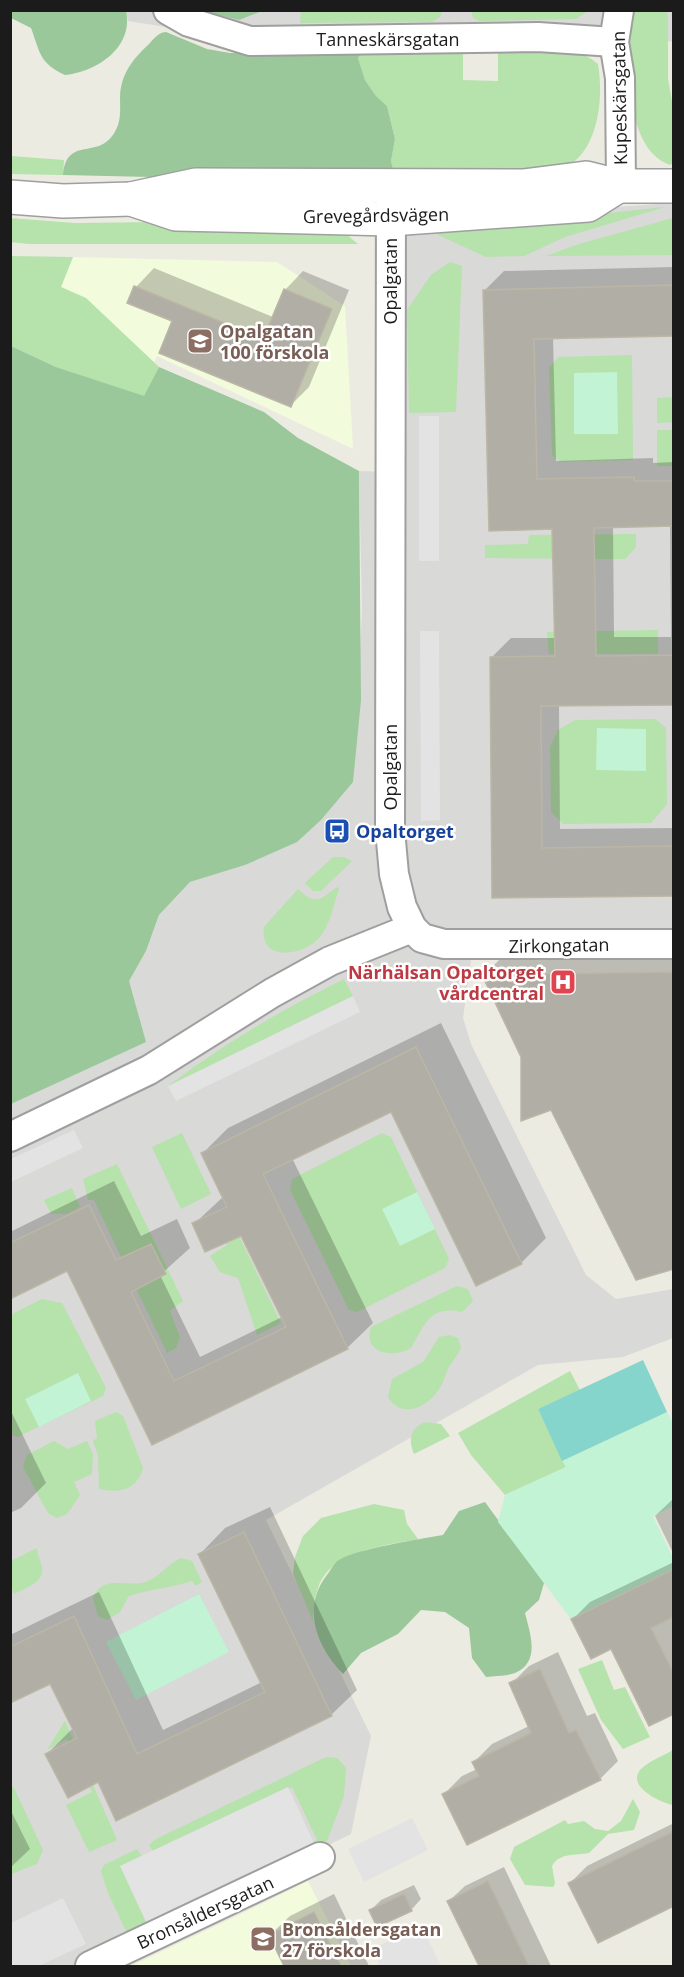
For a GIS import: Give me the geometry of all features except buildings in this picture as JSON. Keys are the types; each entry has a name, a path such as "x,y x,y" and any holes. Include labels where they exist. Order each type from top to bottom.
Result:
{"street":[{"name":"Tanneskärsgatan","path":"168,10 189,22 250,41 538,38 614,42"},
{"name":"Kupeskärsgatan","path":"619,10 614,42 620,78 620,186"},
{"name":"Grevegårdsvägen","path":"10,197 63,201 131,199 196,185 523,186 586,178 620,186 674,186"},
{"name":"Opalgatan","path":"391,185 390,830 394,874 402,907 412,928"},
{"name":"Grevegårdsvägen","path":"131,199 176,214 391,219 588,205 620,186"},
{"name":"Zirkongatan","path":"412,928 422,938 444,944 674,944"},
{"path":"10,1137 149,1070 272,993 330,961 412,928"},
{"name":"Bronsåldersgatan","path":"90,1966 320,1857"}],"shaded area":[{"path":"126,11 673,11 673,41 605,48 179,29 128,21"},
{"path":"673,203 673,958 471,960 463,1018 471,1044 586,1275 616,1299 673,1289 673,1338 623,1357 538,1365 266,1520 371,1736 351,1834 78,1966 11,1966 11,1104 75,1072 146,951 159,915 190,882 245,865 353,782 362,612 359,471 397,472 400,232 600,208"},
{"name":"Opalgatan 100 förskola","path":"73,257 277,262 345,306 353,449 157,356 143,390 42,326"},
{"path":"617,372 618,434 574,434 574,373"},
{"path":"419,416 439,416 439,561 419,561"},
{"path":"420,631 439,631 440,820 421,821"},
{"path":"597,728 646,729 646,771 596,770"},
{"path":"353,996 360,1012 176,1101 168,1086"},
{"path":"74,1130 83,1148 11,1182 11,1159"},
{"path":"417,1192 435,1229 400,1246 382,1209"},
{"path":"643,1360 667,1412 562,1461 538,1409"},
{"path":"78,1373 91,1401 39,1427 25,1399"},
{"path":"667,1412 673,1423 673,1506 653,1516 673,1558 673,1569 571,1619 498,1522 505,1495 566,1467 562,1461"},
{"path":"199,1594 229,1652 136,1700 106,1642"},
{"path":"288,1787 314,1843 146,1922 120,1866"},
{"path":"412,1818 428,1850 364,1882 348,1849"},
{"name":"Bronsåldersgatan 27 förskola","path":"308,1881 351,1966 131,1966 245,1912"},
{"path":"63,1898 86,1944 39,1966 11,1966 11,1923"},
{"path":"421,1925 441,1966 380,1966 372,1949"}],"green space":[{"path":"471,10 588,11 576,19 480,21 473,18"},
{"path":"10,11 126,11 127,24 119,46 110,55 89,69 65,75 56,71 45,61 31,28 11,18"},
{"path":"203,11 262,11 239,20"},
{"path":"301,11 442,11 440,17 432,22 300,23"},
{"path":"631,11 666,11 668,16 668,79 674,113 673,163 670,165 654,155 643,139 636,119 631,97 629,50"},
{"path":"166,32 207,49 230,53 361,53 358,58 365,80 376,96 387,106 395,139 391,161 394,173 195,178 63,175 66,162 71,155 104,144 111,137 119,122 121,89 128,68 156,37"},
{"path":"498,50 564,50 588,57 598,64 600,101 595,127 585,150 570,165 556,172 394,173 391,161 395,139 387,106 376,96 365,80 358,58 361,53 463,51 463,80 498,81"},
{"path":"11,156 64,160 63,175 11,174"},
{"path":"665,207 565,237 524,256 486,257 434,233 445,226 571,217"},
{"path":"10,218 75,223 315,220 339,228 358,244 28,244 11,242"},
{"path":"673,218 673,255 546,256 579,244"},
{"path":"11,256 73,257 61,287 86,298 159,367 144,397 56,367 11,346"},
{"path":"450,262 462,266 456,412 409,413 407,310 431,275"},
{"path":"11,346 56,367 144,396 159,367 264,412 298,438 359,471 361,700 353,782 321,820 297,842 245,865 190,882 159,915 146,951 129,981 146,1042 11,1104"},
{"path":"632,355 633,460 560,462 552,455 549,368 558,357"},
{"path":"673,397 673,422 657,423 657,398"},
{"path":"657,430 673,430 673,466 657,466"},
{"path":"636,534 636,547 625,559 485,558 485,545 528,544 529,535"},
{"path":"658,630 658,654 549,654 547,632"},
{"path":"655,719 666,728 667,804 651,823 563,824 551,812 550,747 558,730 575,720"},
{"path":"333,857 344,857 352,861 321,891 313,891 305,883"},
{"path":"337,887 339,889 329,920 320,937 313,944 304,949 284,953 268,946 264,939 264,927 298,889 310,898 318,899"},
{"path":"344,979 353,996 168,1086 253,1028"},
{"path":"182,1133 211,1194 181,1209 152,1147"},
{"path":"382,1133 391,1137 449,1259 445,1268 357,1312 349,1310 290,1190 292,1179"},
{"path":"117,1164 183,1301 170,1311 180,1337 176,1348 167,1353 94,1200 88,1200 83,1179"},
{"path":"72,1188 80,1207 67,1214 51,1214 44,1200"},
{"path":"225,1207 281,1323 257,1335 238,1278 220,1272 210,1256 227,1245 214,1213"},
{"path":"457,1286 468,1289 473,1301 462,1312 442,1311 435,1314 429,1319 411,1348 388,1353 375,1348 371,1343 369,1336 371,1327"},
{"path":"42,1299 62,1303 106,1388 103,1396 17,1437 11,1434 10,1315"},
{"path":"450,1335 458,1338 461,1347 437,1392 426,1403 412,1409 393,1404 388,1397 392,1379 423,1362 439,1337"},
{"path":"570,1371 580,1390 538,1409 566,1467 505,1495 471,1455 458,1433"},
{"path":"116,1412 123,1416 143,1468 132,1486 114,1491 99,1489 98,1455 93,1441 97,1438 95,1421"},
{"path":"427,1422 441,1424 450,1436 414,1454 411,1444 412,1434 417,1427"},
{"path":"54,1441 68,1449 87,1441 93,1454 92,1474 74,1482 80,1495 67,1514 57,1518 48,1513 23,1467 27,1455"},
{"path":"485,1502 544,1583 539,1600 525,1613 532,1646 528,1662 515,1673 486,1677 472,1658 469,1628 445,1612 421,1610 398,1634 361,1653 343,1674 320,1640 314,1614 319,1588 334,1565 339,1560 359,1552 443,1535 459,1511"},
{"path":"374,1504 404,1510 407,1524 418,1539 360,1552 334,1565 318,1588 313,1621 293,1574 295,1557 303,1536 321,1518"},
{"path":"37,1548 42,1568 40,1578 14,1594 11,1587 11,1561"},
{"path":"181,1558 192,1561 202,1582 196,1586 192,1581 129,1596 120,1612 107,1620 98,1616 93,1599 101,1587 113,1583 135,1584 148,1581"},
{"path":"602,1660 614,1690 625,1687 650,1737 623,1749 601,1720 578,1669"},
{"path":"65,1721 117,1840 89,1852 66,1805 92,1792 67,1739 47,1750"},
{"path":"673,1750 674,1805 647,1793 638,1782 637,1775 648,1764"},
{"path":"326,1757 337,1758 346,1768 344,1796 327,1841 308,1851 301,1848 317,1840 292,1787 155,1854 149,1845 156,1839"},
{"path":"11,1787 14,1788 43,1850 37,1864 11,1874"},
{"path":"633,1799 640,1812 634,1830 608,1834 589,1853 559,1858 552,1866 555,1884 553,1887 525,1885 510,1859 514,1847 565,1820 568,1824 584,1821 595,1829 608,1831 621,1821"},
{"path":"137,1849 143,1858 123,1869 151,1926 127,1933 108,1893 101,1871 104,1865"}],"place":[{"name":"Opalgatan 100 förskola","path":"200,341"},
{"name":"Opaltorget","path":"337,831"},
{"name":"Närhälsan Opaltorget vårdcentral","path":"563,982"},
{"name":"Bronsåldersgatan 27 förskola","path":"263,1939"}]}
